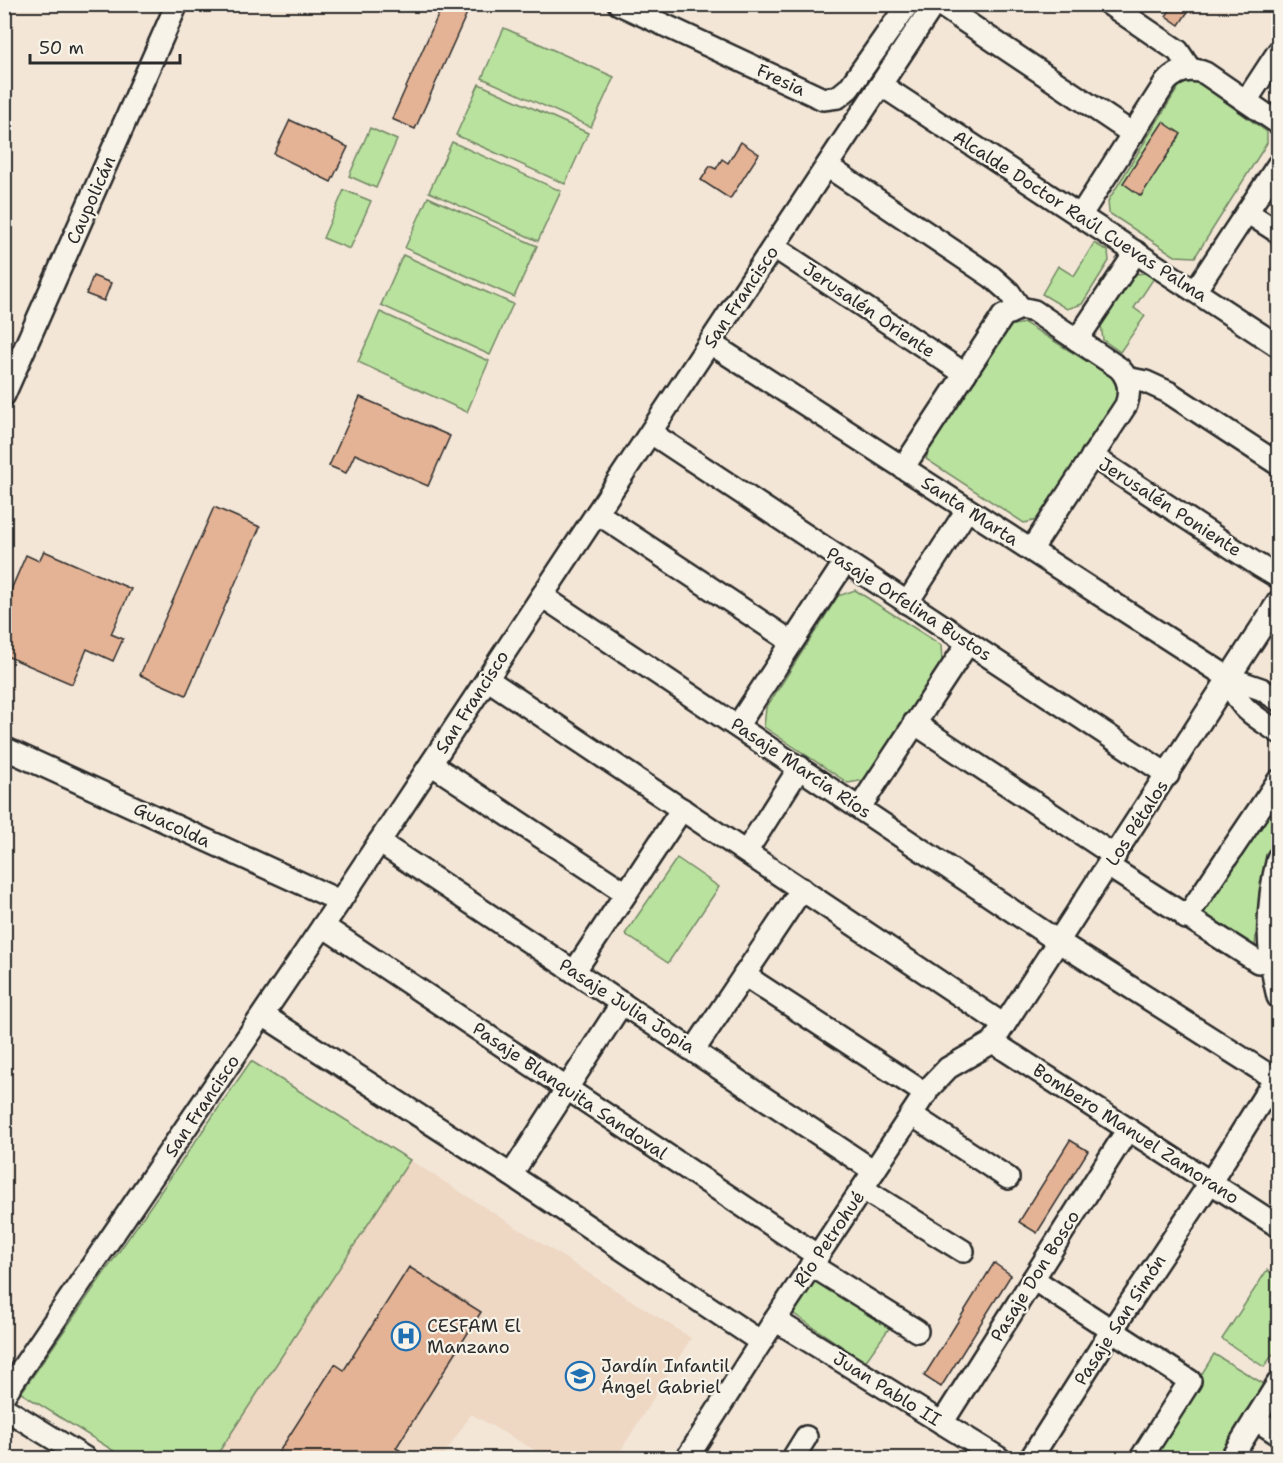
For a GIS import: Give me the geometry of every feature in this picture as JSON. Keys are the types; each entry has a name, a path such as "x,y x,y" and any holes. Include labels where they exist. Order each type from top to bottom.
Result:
{"street":[{"name":"Caupolicán","path":"4,395 177,4"},
{"name":"Fresia","path":"619,4 823,99 838,97 849,88 908,4"},
{"name":"San Francisco","path":"4,1395 340,901 934,4"},
{"path":"939,4 1133,134"},
{"path":"1109,4 1178,51 1190,69"},
{"path":"1246,101 1278,52"},
{"path":"1080,216 1171,77 1183,70 1190,69 1205,73 1278,123"},
{"name":"Alcalde Doctor Raúl Cuevas Palma","path":"881,85 1278,346"},
{"path":"1195,291 1278,165"},
{"path":"827,166 992,277 1010,292 1020,308"},
{"path":"1247,212 1278,232"},
{"name":"Jerusalén Oriente","path":"774,247 965,374"},
{"path":"1077,340 1136,252"},
{"path":"903,468 1003,316 1020,308 1034,312 1119,368 1126,378 1129,391 1126,405 1031,550"},
{"name":"Santa Marta","path":"710,343 1229,678 1261,689 1278,700"},
{"path":"1126,378 1146,382 1168,392 1278,464"},
{"name":"Pasaje Orfelina Bustos","path":"651,433 1168,775"},
{"name":"Jerusalén Poniente","path":"1092,456 1278,577"},
{"path":"908,603 967,510"},
{"path":"597,513 792,642"},
{"path":"738,725 845,562"},
{"name":"Pasaje Marcia Ríos","path":"542,596 738,725 1059,942 1277,1077"},
{"name":"Los Pétalos","path":"999,1034 1278,602"},
{"path":"860,807 968,643"},
{"path":"1229,678 1237,701 1278,732"},
{"name":"Bombero Manuel Zamorano","path":"487,679 802,889 1128,1129 1278,1226"},
{"path":"914,723 1112,861 1186,918 1258,963 1270,960"},
{"name":"Guacolda","path":"4,748 340,901"},
{"path":"431,764 626,893"},
{"path":"746,852 800,767"},
{"path":"1186,918 1278,781"},
{"path":"574,972 682,809"},
{"name":"Pasaje Julia Jopia","path":"379,842 694,1050 963,1251"},
{"path":"1278,858 1271,888 1268,923 1270,960 1278,997"},
{"path":"694,1050 802,889"},
{"name":"Pasaje Blanquita Sandoval","path":"323,926 567,1088 917,1331"},
{"path":"744,975 926,1094"},
{"path":"511,1175 622,1003"},
{"path":"263,1015 511,1175 761,1342"},
{"name":"Río Petrohué","path":"687,1458 775,1320 940,1074 999,1034"},
{"name":"Pasaje San Simón","path":"1031,1458 1277,1077"},
{"path":"912,1115 1008,1178"},
{"name":"Pasaje Don Bosco","path":"942,1424 1128,1129"},
{"path":"1033,1279 1190,1381 1141,1458"},
{"name":"Juan Pablo II","path":"775,1320 999,1458"},
{"path":"1231,1458 1278,1383"},
{"path":"4,1408 86,1458"},
{"path":"1255,1419 1278,1434"},
{"path":"793,1458 806,1437"}],"shaded area":[{"name":"CESFAM El Manzano","path":"410,1160 691,1338 616,1458 549,1458 471,1414 442,1458 215,1458"}],"green space":[{"path":"504,28 614,77 591,127 482,78"},
{"path":"1196,81 1267,132 1267,143 1195,257 1175,256 1109,213 1108,201 1181,83"},
{"path":"479,84 588,133 565,184 456,135"},
{"path":"370,128 397,140 376,188 349,176"},
{"path":"452,142 561,191 538,241 429,192"},
{"path":"344,190 371,201 350,249 323,238"},
{"path":"428,197 537,246 514,297 405,248"},
{"path":"1094,243 1108,251 1109,261 1082,304 1067,309 1042,294 1058,266 1074,276"},
{"path":"403,255 513,304 490,355 381,305"},
{"path":"1146,273 1154,278 1134,308 1145,316 1120,352 1103,340 1101,325 1135,274"},
{"path":"380,312 489,361 467,412 358,362"},
{"path":"1025,323 1117,380 1117,398 1037,520 1024,523 926,459 931,443 1008,326"},
{"path":"855,590 941,645 942,661 865,780 848,783 764,727 766,708 838,596"},
{"path":"1278,798 1278,832 1273,842 1258,907 1255,948 1201,912"},
{"path":"677,858 719,887 668,963 625,934"},
{"path":"251,1061 410,1160 215,1458 125,1458 21,1393"},
{"path":"1267,1270 1278,1278 1278,1347 1264,1367 1222,1339"},
{"path":"816,1276 890,1327 865,1362 791,1312"},
{"path":"1214,1354 1269,1387 1225,1458 1150,1458"}],"building":[{"path":"443,4 471,4 415,129 392,119"},
{"path":"1174,4 1180,4 1189,10 1179,25 1166,16"},
{"path":"290,120 348,147 331,182 274,154"},
{"path":"1163,122 1181,134 1141,196 1123,183"},
{"path":"741,142 759,154 730,199 701,180 710,166 716,169 722,159 728,163"},
{"path":"93,276 111,283 104,301 86,294"},
{"path":"360,397 450,436 428,486 355,454 346,473 329,466"},
{"path":"214,507 260,527 186,695 140,675"},
{"path":"44,551 131,589 111,634 123,639 113,661 87,649 72,684 4,655 4,632 11,616 4,613 4,606 26,555 39,561"},
{"path":"1070,1140 1088,1151 1037,1233 1019,1222"},
{"path":"994,1263 1011,1275 941,1387 924,1376"},
{"path":"409,1267 481,1312 396,1448 413,1458 275,1458 335,1364 344,1370"}],"place":[{"name":"CESFAM El Manzano","path":"406,1336"},
{"name":"Jardín Infantil Ángel Gabriel","path":"580,1376"}]}
